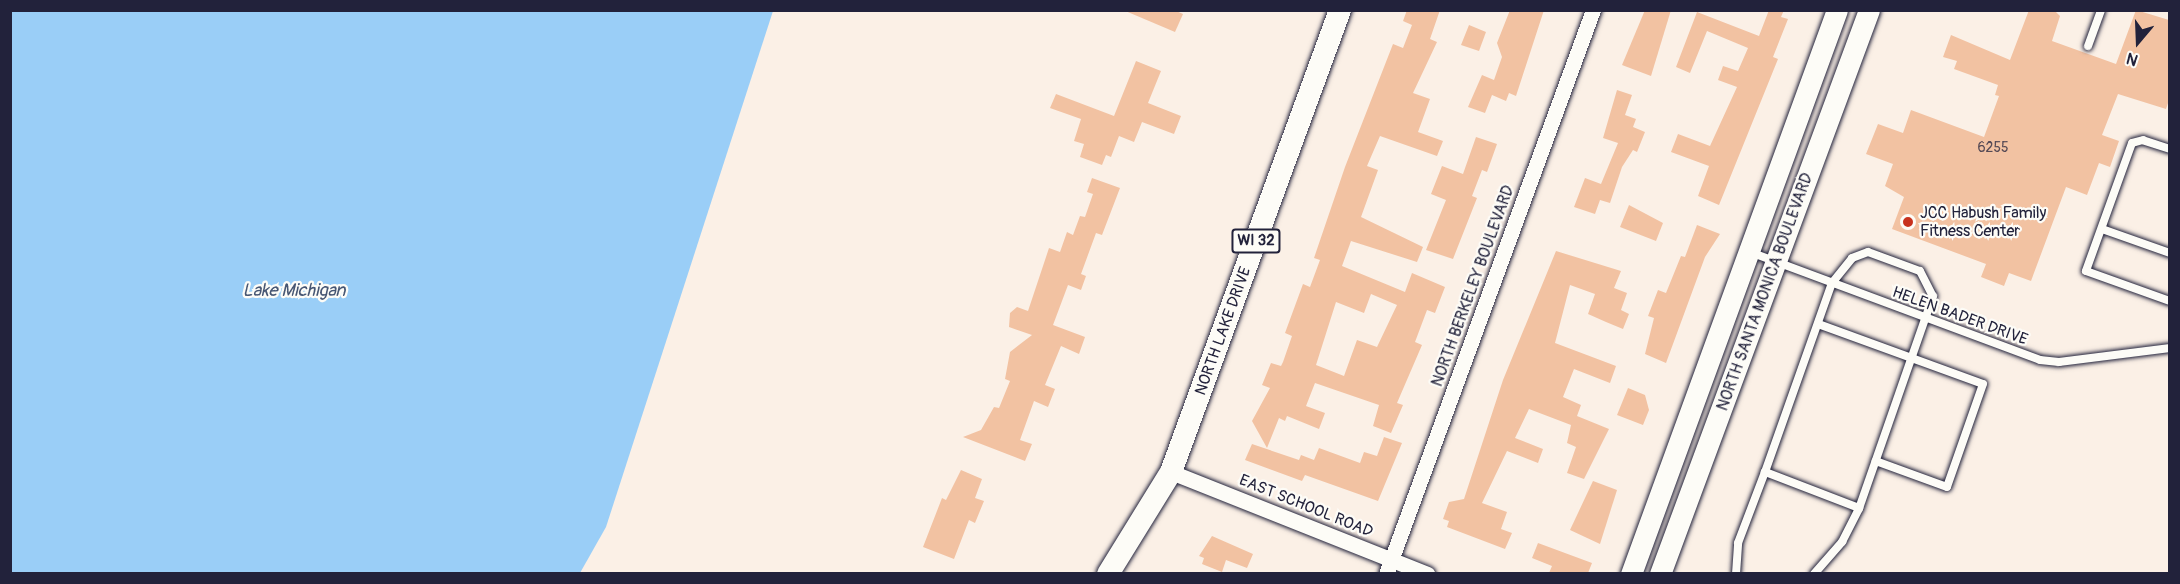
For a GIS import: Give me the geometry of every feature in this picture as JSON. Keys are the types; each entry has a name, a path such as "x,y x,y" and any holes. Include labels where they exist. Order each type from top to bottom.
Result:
{"main road":[{"name":"NORTH LAKE DRIVE","path":"1108,573 1171,472 1340,10"}],"street":[{"name":"NORTH BERKELEY BOULEVARD","path":"1388,567 1593,10"},
{"name":"NORTH SANTA MONICA BOULEVARD","path":"1630,573 1837,10"},
{"name":"NORTH SANTA MONICA BOULEVARD","path":"1660,573 1869,10"},
{"name":"EAST SCHOOL ROAD","path":"1171,472 1388,567 1426,573"}],"lane":[{"path":"2088,46 2101,10"},
{"path":"2169,149 2143,140 2132,143 2086,271 2169,301"},
{"path":"2102,229 2169,253"},
{"name":"HELEN BADER DRIVE","path":"1748,251 2040,360 2060,362 2169,348"},
{"path":"1736,573 1738,543 1821,326 1832,283 1852,258 1862,252 1911,267 1925,275 1933,290 1927,319 1859,508 1842,542 1814,573"},
{"path":"1821,326 1983,384 1947,487 1876,461"},
{"path":"1765,472 1859,508"}],"water":[{"name":"Lake Michigan","path":"10,11 773,11 606,527 580,573 11,573"}],"building":[{"path":"1123,10 1174,10 1183,14 1175,32"},
{"path":"1407,10 1440,10 1430,39 1437,42 1413,93 1430,99 1418,132 1443,141 1437,156 1380,136 1367,166 1378,170 1361,217 1423,247 1417,262 1351,241 1342,266 1405,292 1412,273 1445,287 1435,313 1427,310 1415,342 1422,345 1397,403 1403,405 1391,433 1373,426 1379,405 1315,383 1306,406 1325,413 1319,429 1287,416 1285,421 1279,418 1267,448 1252,421 1270,388 1262,385 1271,363 1281,366 1283,362 1292,336 1285,333 1303,284 1310,287 1320,260 1314,258 1345,167 1393,44 1403,48 1412,25 1403,21","holes":["1371,294 1397,305 1377,347 1357,340 1344,376 1316,365 1336,302 1364,313"]},
{"path":"1510,10 1544,10 1516,96 1509,93 1506,101 1492,95 1485,113 1468,107 1482,75 1494,80 1502,57 1497,43"},
{"path":"1645,10 1671,10 1651,76 1622,65"},
{"path":"1769,10 1784,10 1781,17 1788,19 1773,57 1778,59 1719,205 1698,196 1709,166 1671,152 1678,134 1710,146 1737,87 1718,80 1723,66 1738,71 1748,48 1707,31 1690,73 1676,67 1697,12 1759,36"},
{"path":"2029,10 2054,10 2060,16 2052,41 2116,64 2136,10 2169,20 2169,100 2166,109 2118,94 2102,135 2119,141 2110,167 2099,163 2087,195 2066,187 2031,281 2009,273 2004,286 1981,277 1986,264 1892,229 1904,197 1885,186 1893,164 1866,154 1878,124 1903,133 1911,110 1984,137 1999,96 1995,95 1998,85 1954,69 1957,61 1943,57 1951,35 2010,60"},
{"path":"1469,25 1486,32 1479,51 1461,45"},
{"path":"1136,61 1161,71 1148,103 1181,116 1174,134 1142,122 1134,142 1119,136 1111,157 1106,155 1102,165 1080,157 1084,144 1074,141 1081,119 1050,108 1056,94 1114,116"},
{"path":"1617,90 1632,95 1625,115 1636,119 1633,127 1645,132 1637,152 1633,150 1622,167 1610,203 1600,200 1595,214 1574,207 1585,178 1601,184 1618,143 1603,138"},
{"path":"1476,137 1497,144 1487,172 1482,170 1472,196 1477,198 1453,259 1426,250 1446,200 1431,194 1442,166 1463,174"},
{"path":"1092,178 1120,188 1102,235 1096,233 1081,274 1086,276 1081,290 1068,285 1053,325 1085,337 1079,354 1061,346 1045,385 1055,389 1048,407 1034,401 1020,440 1032,444 1025,461 963,437 981,430 994,407 999,408 1010,381 1005,379 1010,352 1032,335 1009,327 1010,313 1017,307 1028,311 1049,248 1060,252 1067,232 1073,235 1080,216 1085,217 1093,194 1087,192"},
{"path":"1629,205 1663,223 1656,241 1620,227"},
{"path":"1697,225 1720,234 1705,257 1666,363 1645,354 1654,318 1648,316 1658,290 1666,293 1681,256 1685,257"},
{"path":"1556,251 1621,271 1614,288 1627,293 1621,310 1629,314 1623,329 1588,314 1595,294 1570,285 1555,343 1616,366 1610,383 1574,369 1563,397 1581,405 1577,416 1609,429 1584,479 1567,473 1576,447 1567,443 1571,425 1529,409 1515,438 1543,449 1538,463 1507,451 1482,503 1507,512 1501,529 1512,533 1505,549 1447,527 1449,521 1443,519 1449,502 1464,499 1503,380"},
{"path":"1628,388 1645,395 1649,410 1643,425 1617,415"},
{"path":"1384,437 1402,443 1378,501 1305,475 1302,481 1245,460 1252,444 1299,460 1301,455 1314,460 1319,448 1360,463 1364,452 1377,456"},
{"path":"961,470 982,479 975,498 984,501 975,523 969,520 954,559 923,547 942,498 946,500"},
{"path":"1593,481 1617,490 1600,544 1570,530"},
{"path":"1212,536 1253,554 1247,568 1226,560 1222,572 1202,564 1204,558 1199,556"},
{"path":"1538,543 1592,563 1588,573 1549,573 1552,566 1532,558"}],"place":[{"name":"JCC Habush Family Fitness Center","path":"1908,222"}]}
